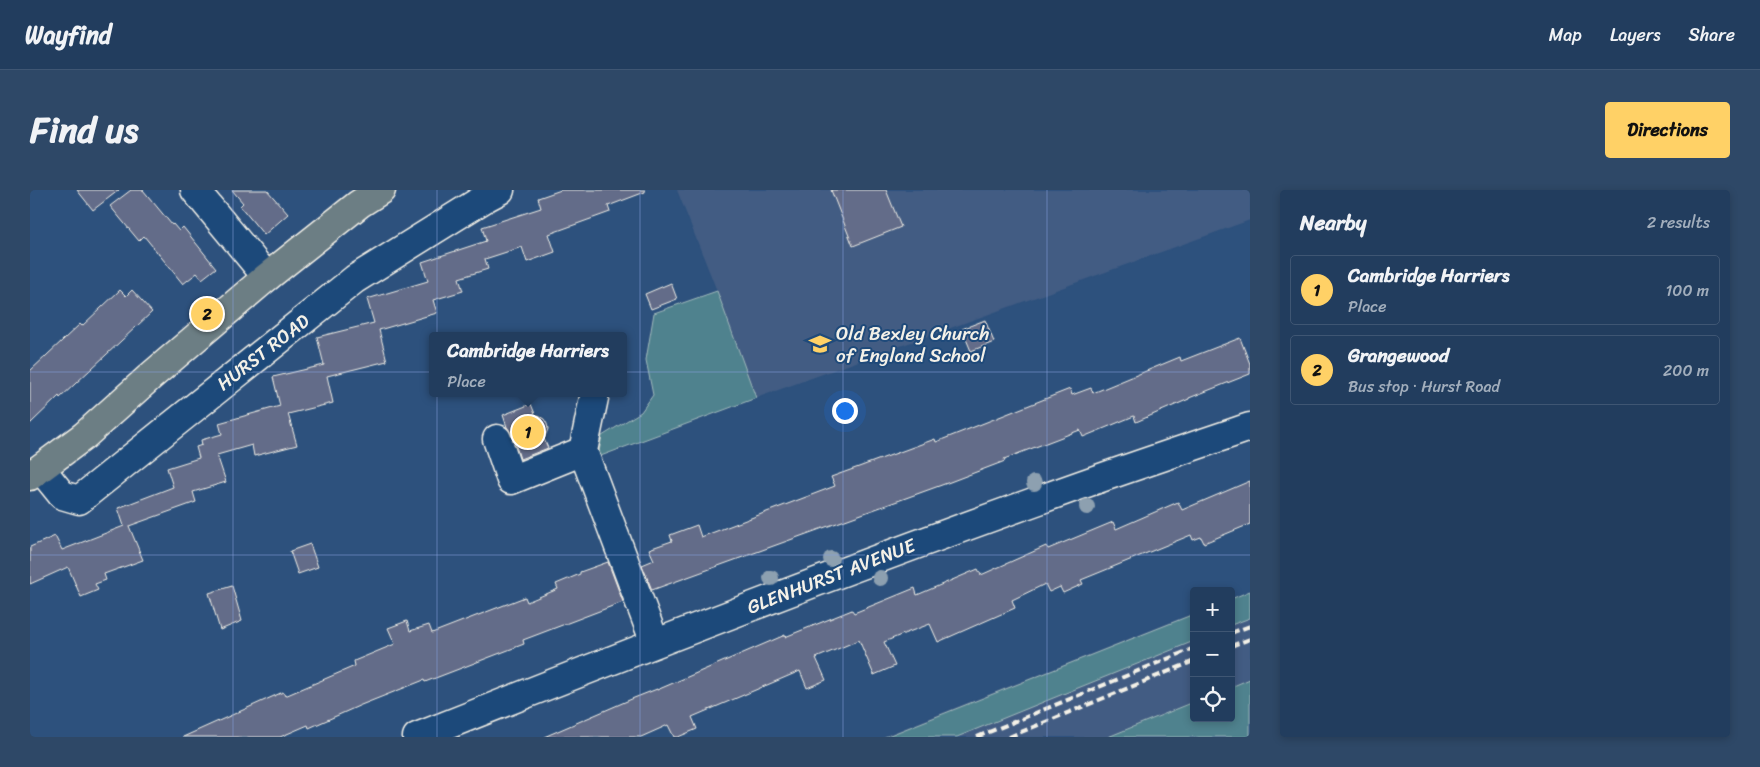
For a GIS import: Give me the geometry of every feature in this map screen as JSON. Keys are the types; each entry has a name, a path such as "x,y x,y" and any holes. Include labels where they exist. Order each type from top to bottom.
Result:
{"main road":[{"name":"HURST ROAD","path":"36,472 84,436 150,376 267,277 359,204 382,190"}],"street":[{"path":"196,190 267,277"},
{"name":"HURST ROAD","path":"36,472 62,495 79,500 356,278 500,190"},
{"path":"594,397 583,451 655,643"},
{"name":"GLENHURST AVENUE","path":"417,737 655,643 1040,499 1250,427"},
{"path":"497,439 511,480 583,451"}],"shaded area":[{"name":"Old Bexley Church of England School","path":"677,190 1250,190 1250,220 756,398 717,291"},
{"path":"1250,591 1250,679 1235,685 1235,632 1235,597"},
{"path":"1190,615 1190,704 1108,737 882,737"}],"green space":[{"path":"717,291 756,398 598,457 602,436 641,412 653,395 646,360 654,313"},
{"path":"1250,591 1250,618 1235,624 1235,597"},
{"path":"1190,616 1190,643 957,737 885,737"},
{"path":"1250,679 1250,737 1108,737 1190,704 1190,722 1235,722 1235,685"}],"building":[{"path":"77,190 119,190 93,210"},
{"path":"131,190 143,190 172,225 179,231 183,227 216,268 202,279 197,273 183,284 144,236 139,241 110,206"},
{"path":"232,190 267,190 288,214 264,235 240,206 243,203"},
{"path":"561,190 645,190 645,192 608,206 610,212 549,234 555,252 527,262 522,247 485,259 488,269 459,278 463,291 433,300 437,313 379,330 387,361 327,376 333,403 288,414 297,445 254,456 252,445 217,455 226,482 193,492 196,502 129,526 143,560 104,574 106,580 95,584 98,590 81,597 68,567 30,584 30,547 55,536 62,550 124,526 118,508 173,487 167,468 199,458 196,447 202,445 201,440 222,434 219,423 280,406 273,377 324,365 317,337 374,323 367,299 428,281 422,262 486,241 482,227 541,208 538,198"},
{"path":"831,190 886,190 901,227 853,246"},
{"path":"671,283 677,299 651,309 645,294"},
{"path":"120,290 126,296 132,290 152,312 30,424 30,371"},
{"path":"985,320 994,342 971,351 962,329"},
{"path":"1240,338 1250,364 1250,374 1189,398 1136,422 1134,416 1083,437 1080,430 950,482 652,590 642,565 654,560 649,549 672,541 670,535 697,525 701,537 835,486 831,477 935,439 936,442 1070,389 1072,395 1091,388 1093,393 1180,357 1181,361"},
{"path":"531,404 535,414 544,419 547,424 548,429 544,439 548,448 520,459 512,434 507,427 503,415"},
{"path":"1250,481 1250,524 1204,543 1201,537 1193,540 1191,535 1081,580 1083,584 1063,593 1060,587 1049,592 1045,584 1012,600 1015,608 938,642 930,624 906,633 884,642 895,666 874,675 859,640 816,658 826,680 807,688 800,671 692,717 697,729 678,737 674,737 668,725 641,737 544,737 785,635 785,637 852,610 854,613 915,588 917,595 978,569 981,575 1046,546 1048,549 1113,522 1116,529 1178,502 1182,510"},
{"path":"310,544 318,567 298,574 290,551"},
{"path":"608,562 623,602 523,640 524,644 425,682 424,680 309,728 308,725 280,737 183,737 283,692 285,696 355,666 354,661 395,644 388,628 407,621 410,631 429,625 432,633 525,597 527,602 558,589 556,584 580,574 580,572"},
{"path":"232,586 242,621 220,630 209,593"}],"railway":[{"path":"1234,632 1250,626"},
{"path":"1235,645 1250,639"},
{"path":"977,737 1190,650"},
{"path":"1009,737 1190,663"}],"place":[{"name":"Grangewood","path":"207,314"},
{"name":"Old Bexley Church of England School","path":"820,344"},
{"name":"Cambridge Harriers","path":"528,432"}]}
